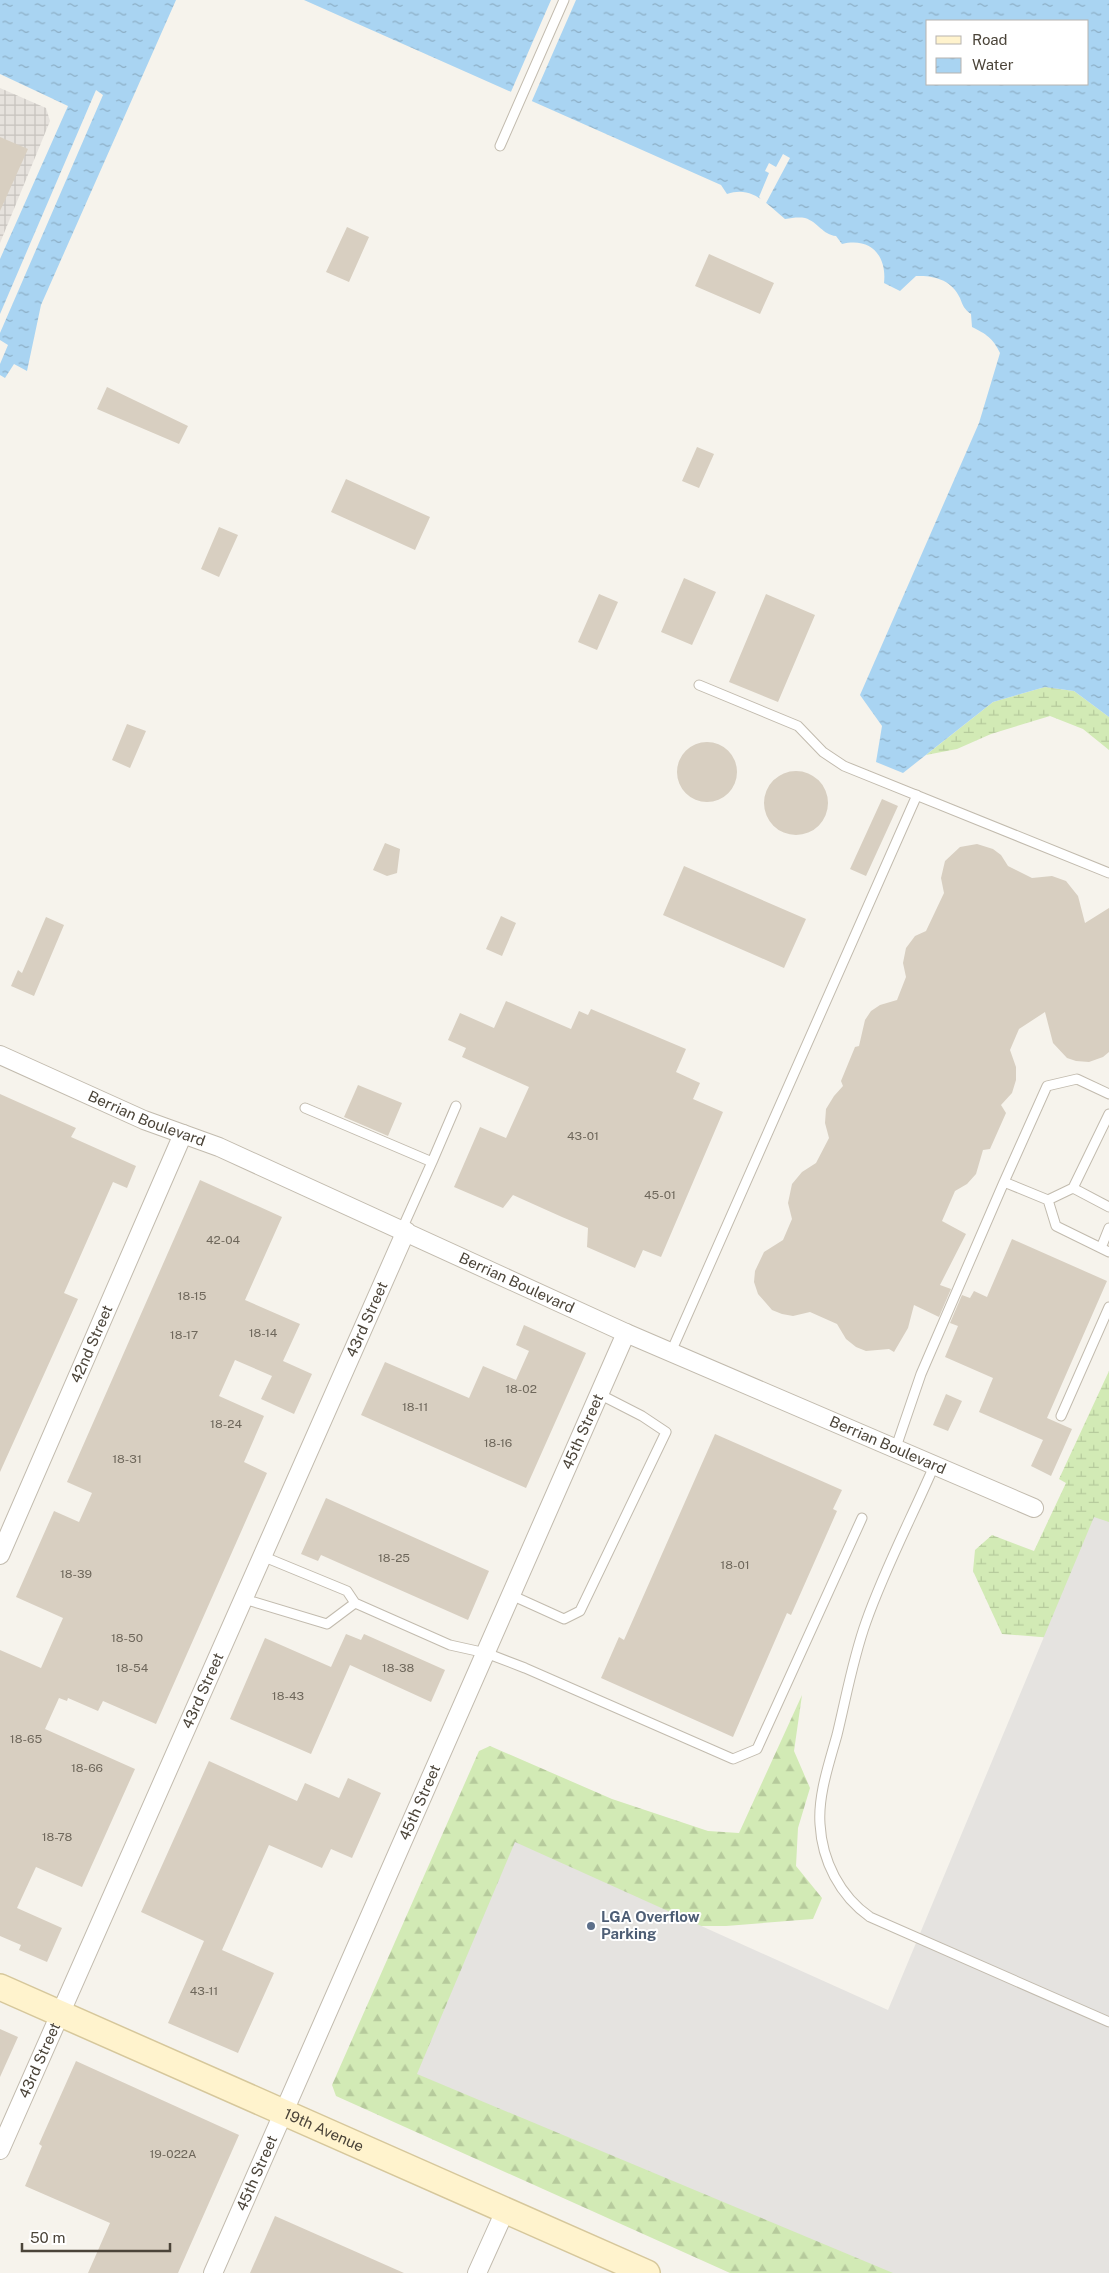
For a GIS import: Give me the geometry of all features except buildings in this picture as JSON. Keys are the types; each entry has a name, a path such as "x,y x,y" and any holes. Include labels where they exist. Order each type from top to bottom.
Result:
{"street":[{"name":"Berrian Boulevard","path":"0,1055 144,1120 219,1147 626,1333 1034,1508"},
{"name":"42nd Street","path":"0,1555 183,1134"},
{"name":"43rd Street","path":"0,2150 244,1599 404,1230"},
{"name":"45th Street","path":"214,2273 626,1333"},
{"name":"19th Avenue","path":"0,1987 647,2273"},
{"path":"477,2273 505,2211"}],"lane":[{"path":"500,146 564,0"},
{"path":"699,685 798,726 823,752 844,766 1109,873"},
{"path":"671,1352 917,795"},
{"path":"895,1450 921,1374 1047,1086 1077,1079 1109,1094"},
{"path":"404,1230 456,1106"},
{"path":"305,1108 432,1162"},
{"path":"1004,1182 1048,1200 1073,1188 1109,1114"},
{"path":"1073,1188 1109,1207"},
{"path":"1048,1200 1056,1226 1105,1250 1109,1228"},
{"path":"1061,1416 1109,1307"},
{"path":"511,1595 564,1619 580,1611 666,1432 642,1416 599,1394"},
{"path":"934,1466 877,1594 863,1632 822,1797 820,1825 826,1857 838,1884 847,1897 870,1918 1109,2022"},
{"path":"262,1556 347,1591 355,1603 450,1645 486,1653 733,1759 758,1749 862,1518"},
{"path":"244,1599 327,1624 355,1603"}],"shaded area":[{"path":"0,88 46,108 50,121 0,243"},
{"name":"LGA Overflow Parking","path":"1094,1517 1109,1522 1109,2273 893,2273 417,2074 515,1842 888,2010"}],"green space":[{"path":"1045,687 1074,691 1109,717 1109,750 1083,729 1050,716 991,734 957,749 926,755 993,702"},
{"path":"1109,1371 1109,1558 1053,1638 1002,1634 973,1571 975,1550 992,1535 1034,1551 1066,1483 1059,1479"},
{"path":"802,1695 794,1751 810,1788 798,1828 796,1866 822,1898 813,1919 726,1926 655,1926 947,2273 730,2273 336,2096 332,2085 479,1751 490,1746 612,1799 708,1831 739,1833"}],"water":[{"path":"0,0 176,0 41,305 27,371 14,364 5,378 0,375 0,364 8,345 0,340 0,259 68,106 0,74"},
{"path":"304,0 1109,0 1109,717 1074,691 1045,687 993,702 903,773 876,762 882,726 860,695 979,423 1000,353 989,337 972,327 971,314 964,307 957,292 942,280 929,276 916,276 900,291 884,283 883,265 880,257 869,246 861,243 842,244 836,236 827,233 814,222 805,218 785,219 752,194 736,192 727,194 721,185"}],"pier":[{"path":"551,0 576,0 531,103 510,94"},
{"path":"96,90 103,95 0,333 0,314"},
{"path":"783,154 790,158 765,205 759,197 769,173 765,171 769,163 776,167"}],"place":[{"name":"LGA Overflow Parking","path":"591,1926"}]}
